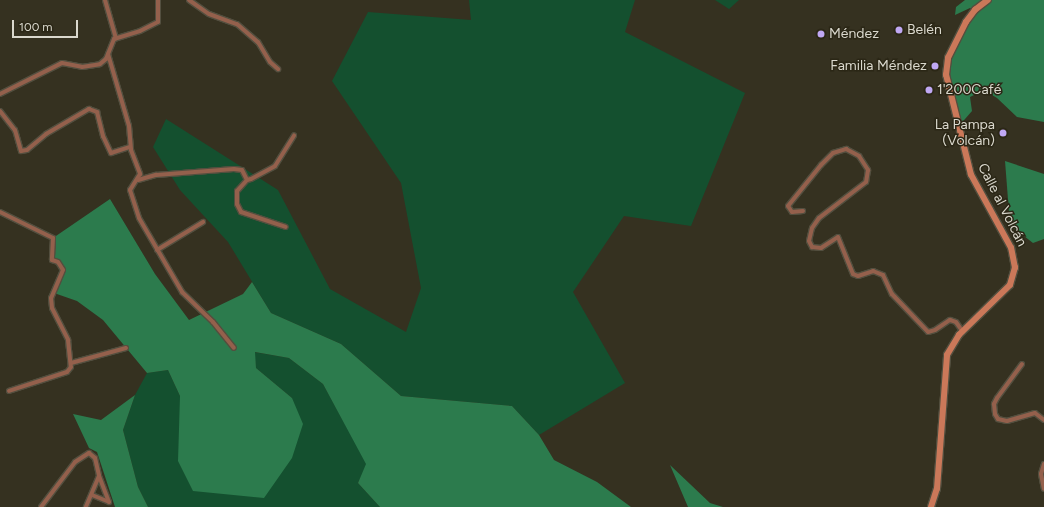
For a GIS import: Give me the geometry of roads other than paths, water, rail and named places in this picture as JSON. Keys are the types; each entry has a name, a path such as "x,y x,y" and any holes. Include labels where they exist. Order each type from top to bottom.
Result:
{"street":[{"path":"0,94 62,63 82,67 100,64 108,54 116,38 105,0"},
{"path":"116,38 140,31 158,22 158,0"},
{"path":"190,0 209,14 237,24 258,42 270,62 278,69"},
{"name":"Calle al Volcán","path":"931,507 937,489 946,359 952,345 963,332 1005,291 1012,282 1015,268 1011,248 970,175 946,75 948,58 966,22 975,10 988,0"},
{"path":"108,54 129,126 130,147 140,174 138,180 130,190 133,202 182,292 213,322 234,348"},
{"path":"0,111 15,130 21,151 27,150 46,134 89,109 97,112 103,136 111,153 130,147"},
{"path":"286,227 241,212 237,204 237,191 247,180 275,166 294,136"},
{"path":"803,211 792,212 788,206 821,165 833,153 846,149 859,156 868,170 866,182 819,218 812,228 809,242 812,247 821,248 838,237 853,274 858,276 873,271 883,275 892,294 928,332 950,320 956,322 963,332"},
{"path":"138,180 156,175 234,169 242,170 247,180"},
{"path":"0,212 53,238 52,260 58,262 63,270 51,298 52,308 68,340 71,363 71,367 67,372 9,391"},
{"path":"158,250 203,222"},
{"path":"71,363 126,348"},
{"path":"1022,364 997,398 994,404 994,414 998,419 1007,422 1035,413 1044,420"},
{"path":"41,507 75,462 84,454 89,453 96,458 99,476 109,502 92,495"},
{"path":"1044,464 1041,474 1044,489"},
{"path":"86,507 99,476"}],"place":[{"name":"Belén","path":"899,30"},
{"name":"Méndez","path":"821,34"},
{"name":"Familia Méndez","path":"935,66"},
{"name":"1'200Café","path":"929,90"},
{"name":"La Pampa (Volcán)","path":"1003,133"}]}
